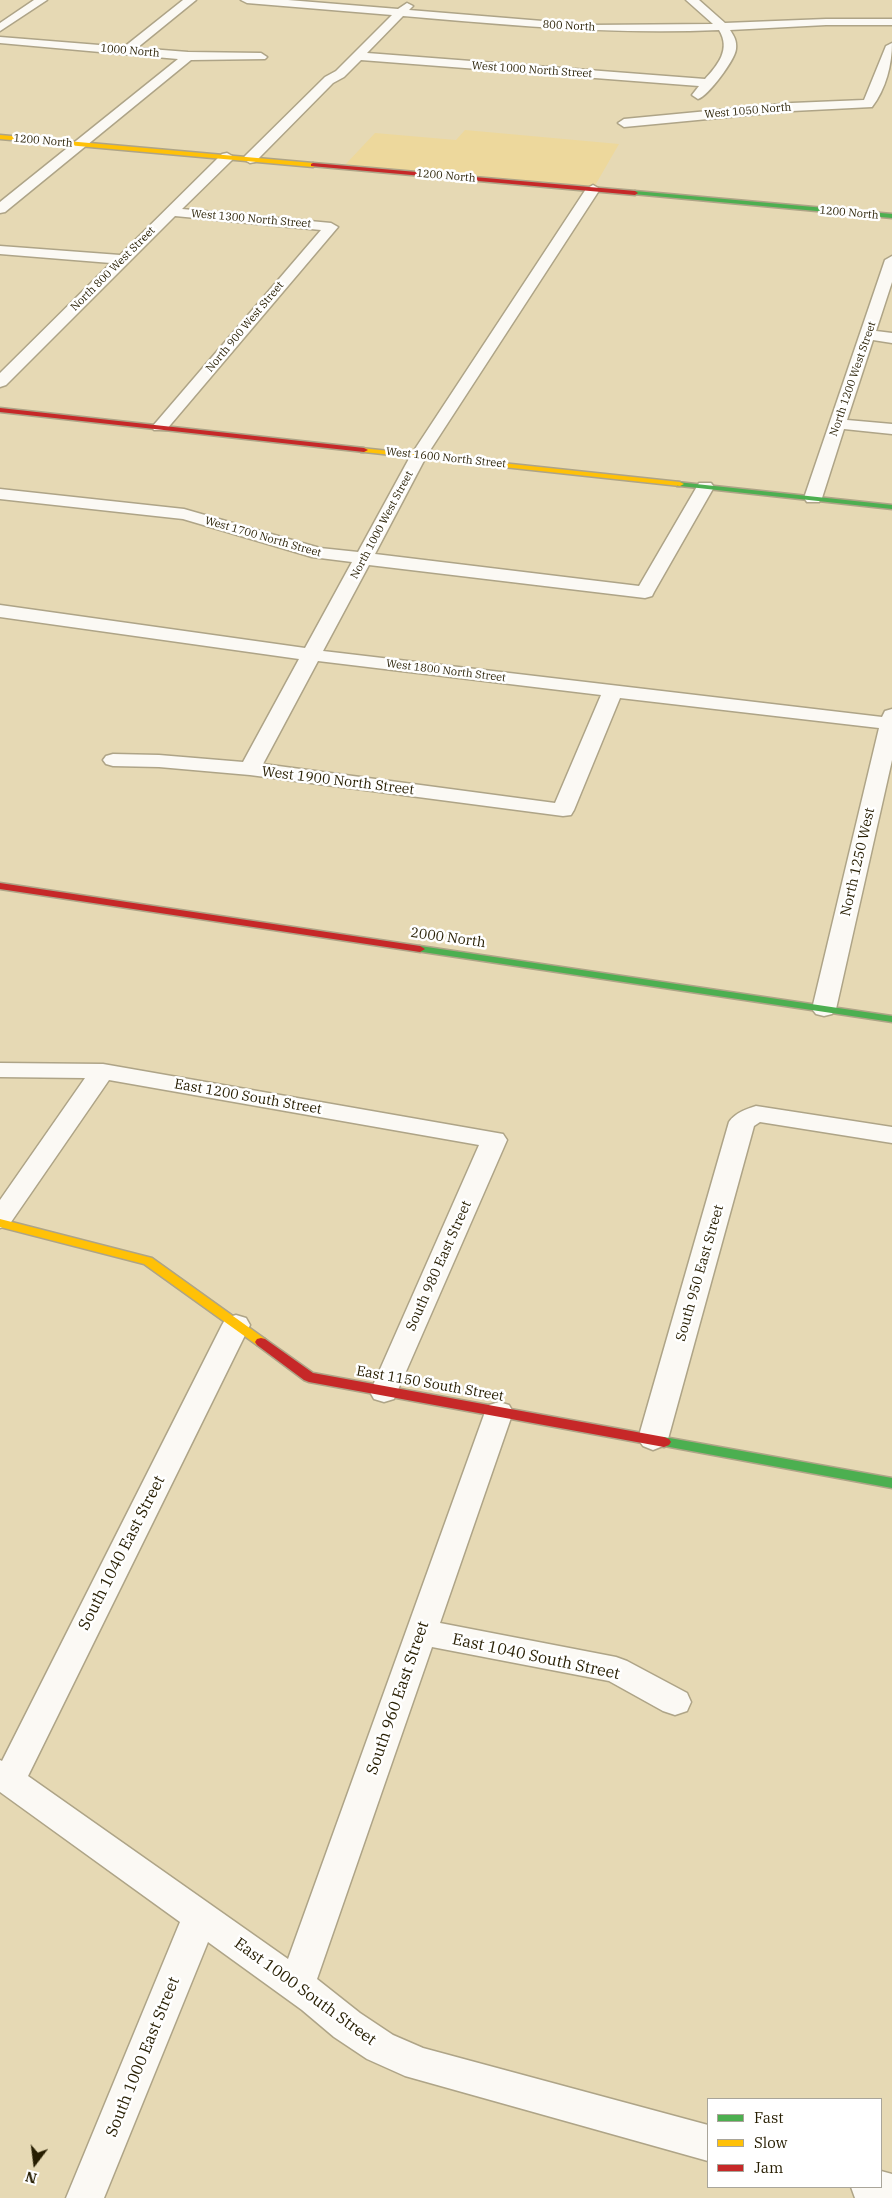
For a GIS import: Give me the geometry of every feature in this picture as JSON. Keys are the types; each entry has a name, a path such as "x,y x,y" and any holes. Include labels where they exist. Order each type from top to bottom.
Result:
{"street":[{"path":"0,28 41,0"},
{"path":"127,50 190,0"},
{"name":"800 North","path":"247,0 582,28 722,27 835,22 892,22"},
{"path":"250,160 329,80 340,74 401,13 411,0"},
{"path":"692,0 709,12 722,27 731,45 730,51 718,72 697,96 699,111 704,115"},
{"name":"1000 North","path":"0,40 188,56 261,57"},
{"name":"West 1050 North","path":"624,123 792,107 868,104 892,46"},
{"path":"0,209 188,56"},
{"name":"West 1000 North Street","path":"357,56 707,83"},
{"name":"1200 North","path":"0,138 593,189 891,217"},
{"name":"North 800 West Street","path":"0,382 227,158"},
{"name":"North 1000 West Street","path":"250,769 420,455 593,189"},
{"name":"West 1300 North Street","path":"171,212 331,227"},
{"name":"North 900 West Street","path":"160,427 331,227"},
{"path":"0,250 122,260"},
{"name":"North 1200 West Street","path":"813,498 892,260"},
{"path":"868,335 892,338"},
{"name":"West 1600 North Street","path":"0,410 892,507"},
{"path":"838,424 892,429"},
{"name":"West 1700 North Street","path":"0,494 184,514 318,553 363,560 645,592 705,487"},
{"name":"West 1800 North Street","path":"0,611 312,655 891,721"},
{"name":"West 1900 North Street","path":"113,760 159,761 250,769 563,810 613,690"},
{"name":"North 1250 West","path":"824,1009 891,721"},
{"name":"2000 North","path":"0,886 892,1019"},
{"name":"East 1200 South Street","path":"0,1070 103,1072 494,1140"},
{"path":"0,1221 103,1072"},
{"name":"South 950 East Street","path":"653,1439 742,1122 756,1114 892,1135"},
{"name":"South 980 East Street","path":"384,1392 494,1140"},
{"name":"East 1150 South Street","path":"0,1221 148,1261 309,1377 892,1483"},
{"name":"South 1040 East Street","path":"4,1778 236,1325"},
{"name":"South 960 East Street","path":"298,1985 499,1412"},
{"name":"East 1040 South Street","path":"421,1632 616,1670 675,1702"},
{"name":"East 1000 South Street","path":"4,1778 298,1985 347,2025 374,2042 418,2064 707,2143"},
{"name":"South 1000 East Street","path":"85,2198 200,1917"},
{"path":"874,2188 892,2193"}],"shaded area":[{"path":"465,130 619,144 593,189 343,167 375,133 456,140"}],"traffic: fast":[{"path":"635,193 892,216"},
{"path":"680,484 892,507"},
{"path":"420,949 892,1019"},
{"path":"664,1442 892,1483"}],"traffic: slow":[{"path":"0,137 313,165"},
{"path":"364,450 680,484"},
{"path":"0,1223 148,1261 261,1342"}],"traffic: jam":[{"path":"313,165 635,193"},
{"path":"0,410 364,450"},
{"path":"0,886 420,949"},
{"path":"261,1342 309,1377 664,1442"}]}
